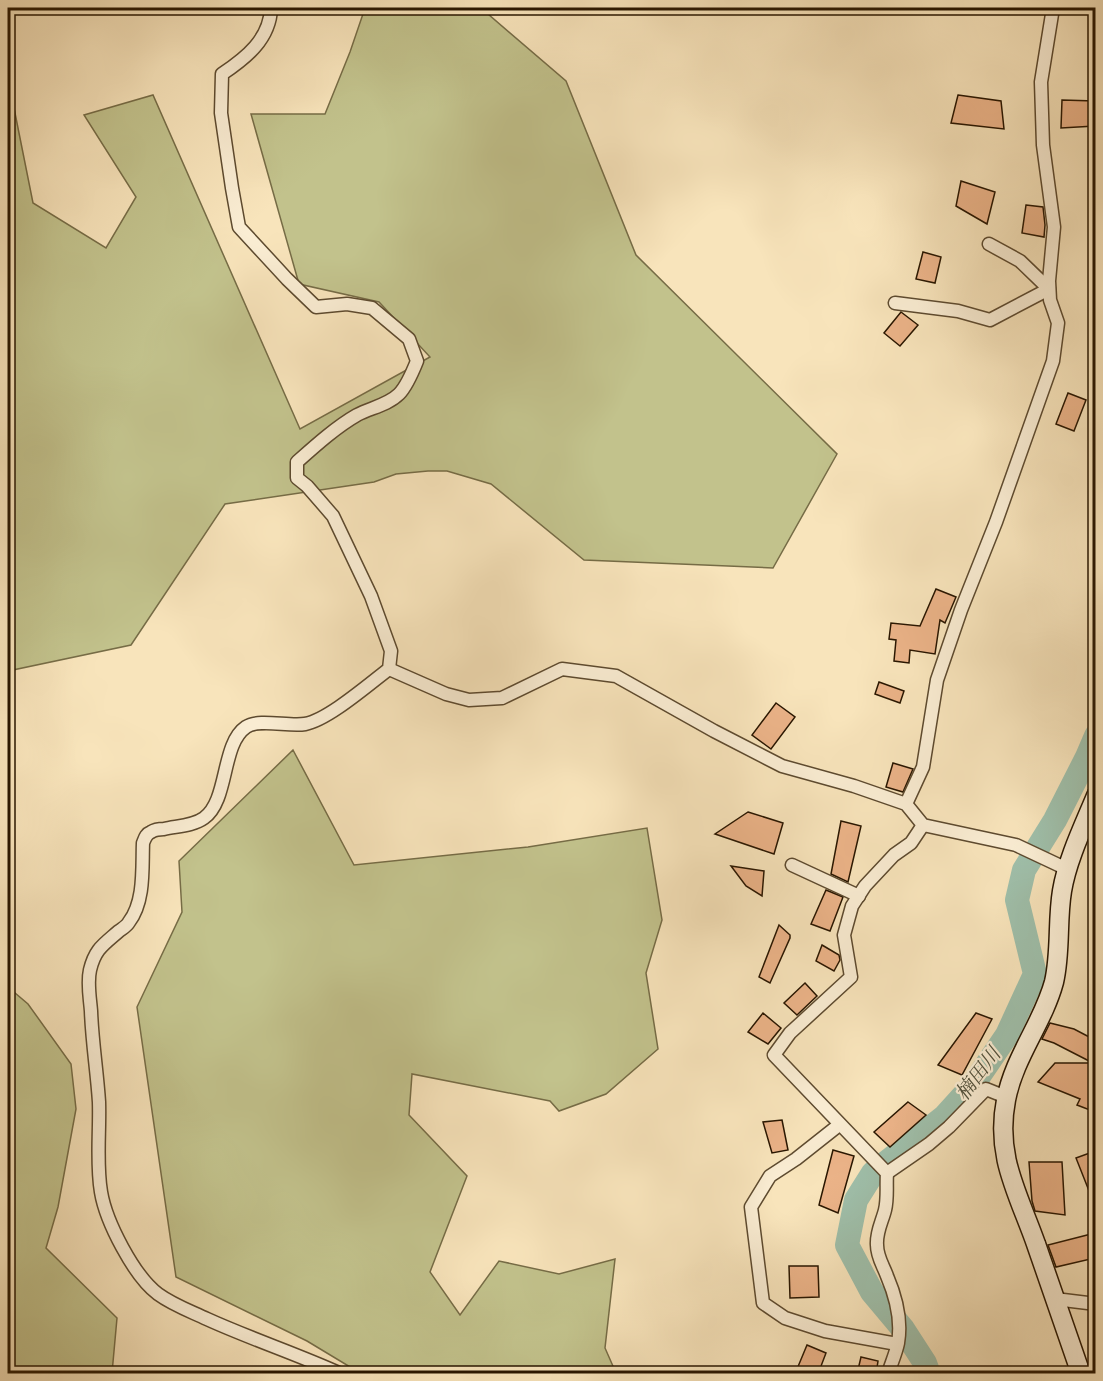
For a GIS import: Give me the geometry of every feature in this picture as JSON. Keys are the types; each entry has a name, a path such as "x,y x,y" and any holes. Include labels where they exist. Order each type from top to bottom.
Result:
{"street":[{"path":"271,8 270,20 254,49 222,74 221,113 239,227 286,279 316,307 347,304 372,308 409,339 417,361 400,394 357,415 297,462 297,478 333,516 371,596 391,651 389,669 317,720 304,724 262,723 247,726 238,735 217,799 210,813 194,823 152,831 146,836 143,843 141,890 136,910 128,924 96,952 90,971 89,984 100,1126 101,1193 106,1213 121,1245 142,1278 157,1293 177,1305 342,1374"},
{"path":"906,804 923,766 937,680 1053,361 1058,323 1050,300 1049,289 1054,226 1043,145 1041,82 1053,8"},
{"path":"989,244 1020,261 1049,289"},
{"path":"895,303 958,311 990,320 1049,289"},
{"path":"389,669 446,694 469,700 502,698 562,669 616,676 782,766 854,786 906,804 923,825 1016,845 1067,869"},
{"path":"1081,1374 1011,1179 1003,1148 1002,1124 1006,1097 1026,1044 1047,1005 1054,980 1062,890 1067,869 1095,796"},
{"path":"888,1374 897,1344 899,1326 898,1312 879,1259 877,1245 878,1231 885,1209 881,1168 774,1055 790,1033 851,977 844,935 852,906 865,886 894,855 911,843 923,825"},
{"path":"792,865 859,896"},
{"path":"881,1168 929,1144 986,1089 1006,1097"},
{"path":"839,1125 770,1176 751,1207 763,1303 785,1318 825,1331 897,1344"},
{"path":"1055,1299 1095,1304"}],"green space":[{"path":"365,8 481,8 566,81 636,255 837,454 773,568 584,560 491,484 447,471 396,474 374,482 225,504 131,645 8,671 8,78 33,203 106,248 136,197 84,115 153,95 300,429 430,357 379,302 299,284 251,114 325,114"},
{"path":"293,750 354,865 528,847 647,828 662,920 646,973 658,1049 606,1094 559,1111 550,1101 412,1074 409,1115 467,1176 430,1272 460,1315 499,1261 559,1274 615,1259 605,1348 616,1373 360,1373 307,1341 176,1277 137,1007 182,912 179,861"},
{"path":"8,987 28,1004 71,1064 76,1109 58,1207 46,1248 117,1318 112,1373 8,1373"}],"building":[{"path":"958,95 1001,101 1004,129 951,123"},
{"path":"1062,100 1095,101 1095,126 1061,128"},
{"path":"961,181 995,192 987,224 956,206"},
{"path":"1026,205 1043,207 1044,237 1022,233"},
{"path":"923,252 941,257 935,283 916,279"},
{"path":"901,312 918,325 900,346 884,333"},
{"path":"1068,393 1086,400 1074,431 1056,424"},
{"path":"936,589 956,597 945,623 940,620 935,654 910,650 909,663 894,661 896,640 889,639 891,623 920,626"},
{"path":"879,682 904,691 900,703 875,694"},
{"path":"776,703 795,717 771,749 752,735"},
{"path":"893,763 913,769 903,792 886,787"},
{"path":"748,812 783,823 774,854 715,834"},
{"path":"841,821 861,826 848,882 831,874"},
{"path":"731,866 764,871 762,896 746,886"},
{"path":"826,890 843,897 830,931 811,924"},
{"path":"779,925 790,935 790,938 770,983 759,977"},
{"path":"822,945 839,955 840,960 834,971 816,961"},
{"path":"805,983 817,996 797,1015 784,1003"},
{"path":"763,1013 781,1028 768,1044 748,1032"},
{"path":"976,1013 992,1019 962,1075 938,1065"},
{"path":"1050,1023 1074,1029 1095,1040 1095,1112 1077,1105 1080,1099 1038,1082 1055,1063 1093,1063 1042,1039"},
{"path":"908,1102 926,1115 890,1147 874,1132"},
{"path":"782,1120 788,1150 772,1153 763,1122"},
{"path":"833,1150 854,1156 838,1213 819,1205"},
{"path":"1095,1151 1095,1206 1076,1158"},
{"path":"1029,1162 1062,1162 1065,1215 1035,1211"},
{"path":"1095,1233 1095,1258 1056,1267 1048,1245"},
{"path":"789,1266 818,1266 819,1297 790,1298"},
{"path":"807,1345 826,1353 818,1374 808,1374 797,1369"},
{"path":"861,1357 878,1361 876,1374 857,1374"}],"waterway":[{"name":"楠田川","path":"929,1374 925,1363 903,1329 872,1292 847,1245 856,1200 873,1173 944,1117 973,1085 1007,1035 1035,974 1017,900 1024,870 1055,820 1096,736"}]}
